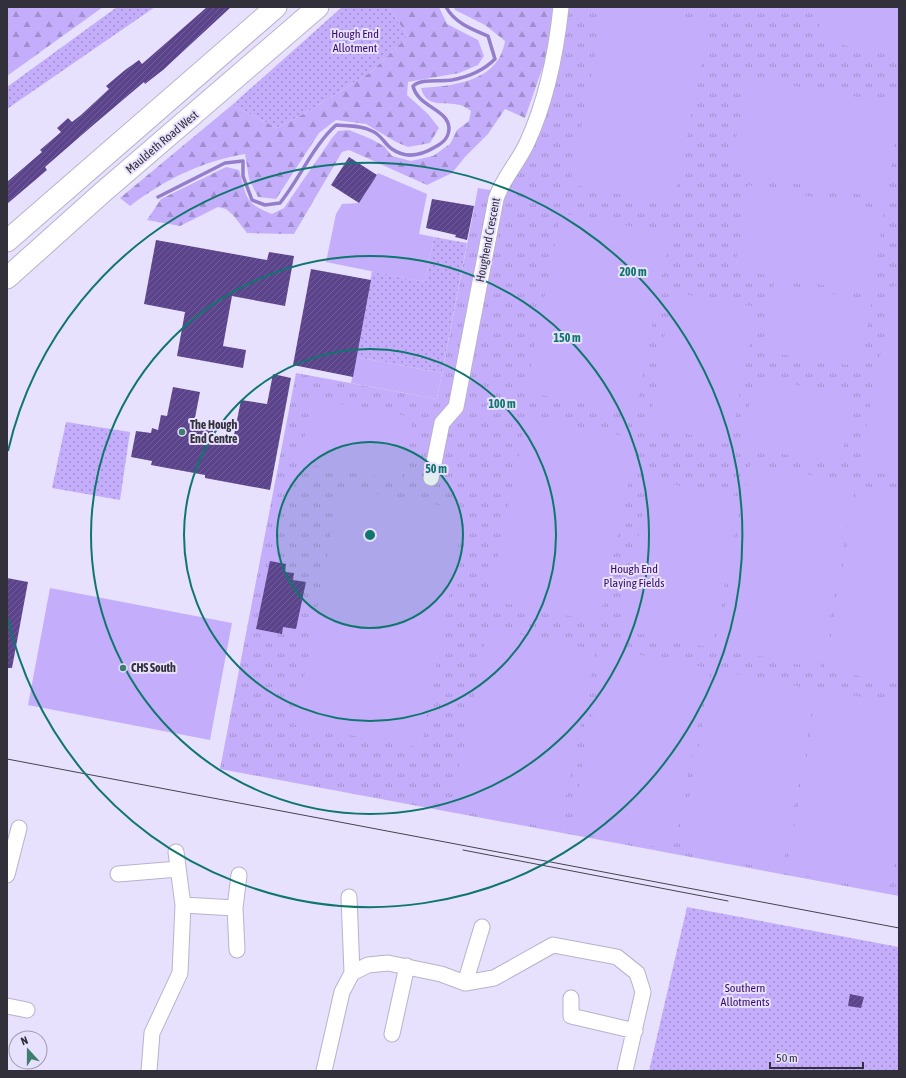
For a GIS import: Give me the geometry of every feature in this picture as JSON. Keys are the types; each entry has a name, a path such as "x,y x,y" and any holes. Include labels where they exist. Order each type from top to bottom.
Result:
{"street":[{"path":"7,241 276,7"},
{"name":"Mauldeth Road West","path":"7,278 103,192 318,7"},
{"name":"Houghend Crescent","path":"431,478 442,423 456,407 498,190 527,143 550,82 558,41 561,7"},
{"path":"7,875 19,828"},
{"path":"149,1071 152,1033 180,973 183,905 176,852"},
{"path":"118,874 178,869"},
{"path":"237,950 235,908 239,875"},
{"path":"324,1071 342,992 352,973 348,897"},
{"path":"183,905 235,908"},
{"path":"465,983 482,927"},
{"path":"352,973 368,966 388,963 441,974 465,983 494,978 553,945 617,957 637,973 641,980 644,992 625,1071"},
{"path":"392,1034 407,966"},
{"path":"571,998 571,1016 635,1031"},
{"path":"7,1006 27,1010"}],"green space":[{"path":"7,7 103,7 7,76"},
{"path":"117,7 155,7 7,109 7,87"},
{"name":"Hough End Allotment","path":"342,7 388,7 408,36 371,72 309,111 277,128 232,105"},
{"path":"388,7 439,7 447,24 478,40 484,56 478,65 459,73 408,82 407,95 428,114 439,128 430,143 408,147 396,142 366,124 336,120 319,133 276,199 258,197 249,179 245,154 214,161 184,173 156,188 130,206 120,198 232,105 277,128 309,111 371,72 408,36"},
{"path":"454,7 554,7 547,55 525,118 505,109 488,134 465,157 452,173 427,185 349,150 342,152 294,234 247,233 233,215 226,209 218,207 180,226 147,220 161,199 226,167 239,170 246,193 251,202 272,214 284,208 338,131 349,130 371,139 384,146 392,156 411,161 433,156 450,144 457,130 469,121 471,111 460,105 432,102 423,95 421,88 460,83 473,79 484,73 494,65 501,54 505,41 485,25 455,10"},
{"name":"Hough End Playing Fields","path":"556,7 899,7 899,896 220,769 296,373 437,399 478,188 490,190 520,141 535,102 549,56"},
{"path":"605,7 633,7 710,22 673,205 570,184"},
{"path":"823,7 899,7 899,56 817,40"},
{"path":"747,78 899,104 899,120 885,199 730,172"},
{"path":"378,173 427,194 419,234 434,237 425,282 326,262 336,214 342,204 359,203"},
{"path":"748,185 884,210 872,294 735,269"},
{"path":"561,213 670,234 635,414 526,392"},
{"path":"434,237 467,243 442,373 356,357 372,271 425,282"},
{"path":"774,283 872,301 860,367 761,351"},
{"path":"894,285 899,286 899,477 858,469"},
{"path":"672,292 757,307 730,442 649,427"},
{"path":"356,357 442,373 437,399 351,383"},
{"path":"755,376 854,397 840,465 741,446"},
{"path":"311,399 413,417 401,481 300,463"},
{"path":"527,416 638,439 599,622 489,600"},
{"path":"66,422 130,432 120,500 52,488"},
{"path":"750,464 856,483 820,669 718,647"},
{"path":"649,480 742,497 712,648 621,630"},
{"path":"858,485 899,493 899,683 825,670"},
{"path":"340,487 465,510 421,748 295,725"},
{"path":"50,588 232,623 210,740 28,705"},
{"path":"488,628 596,650 559,830 451,808"},
{"path":"605,648 709,668 673,850 570,832"},
{"path":"713,669 816,690 782,871 679,851"},
{"path":"819,689 899,704 899,841 889,891 786,872"},
{"path":"899,867 899,894 894,893"},
{"name":"Southern Allotments","path":"687,907 899,947 899,1071 649,1071"}],"building":[{"path":"207,7 231,7 163,70 145,84 144,82 45,167 47,170 7,204 7,182 42,152 40,150 61,132 57,128 68,118 72,122 81,115 109,89 106,86 139,60 142,64"},
{"path":"349,157 377,175 359,203 331,185"},
{"path":"432,199 474,206 467,240 455,237 456,235 426,228"},
{"path":"156,240 267,260 269,252 294,256 285,306 232,296 223,346 246,350 243,368 177,356 185,312 144,304"},
{"path":"311,269 371,280 353,377 293,365"},
{"name":"The Hough End Centre","path":"273,374 291,378 270,490 205,478 205,475 151,465 152,461 131,457 136,431 151,433 152,428 158,430 161,415 167,416 173,387 200,392 194,423 214,427 212,436 233,440 241,400 267,404"},
{"path":"270,561 286,564 285,572 294,573 293,580 306,582 296,629 283,627 282,634 256,629"},
{"path":"7,578 28,582 12,668 7,668"},
{"path":"850,994 864,997 861,1008 848,1006"}],"waterway":[{"path":"158,197 225,163 243,161 243,176 252,200 265,205 280,203 313,152 336,125 354,126 368,129 378,135 392,149 408,155 419,154 441,144 448,135 449,128 447,122 444,116 421,99 413,86 426,81 452,80 464,77 475,73 495,59 488,36 459,21 446,7"}],"tram line":[{"path":"7,759 899,928"},
{"path":"463,850 728,901"}],"place":[{"name":"The Hough End Centre","path":"182,432"},
{"name":"CHS South","path":"123,668"}]}
